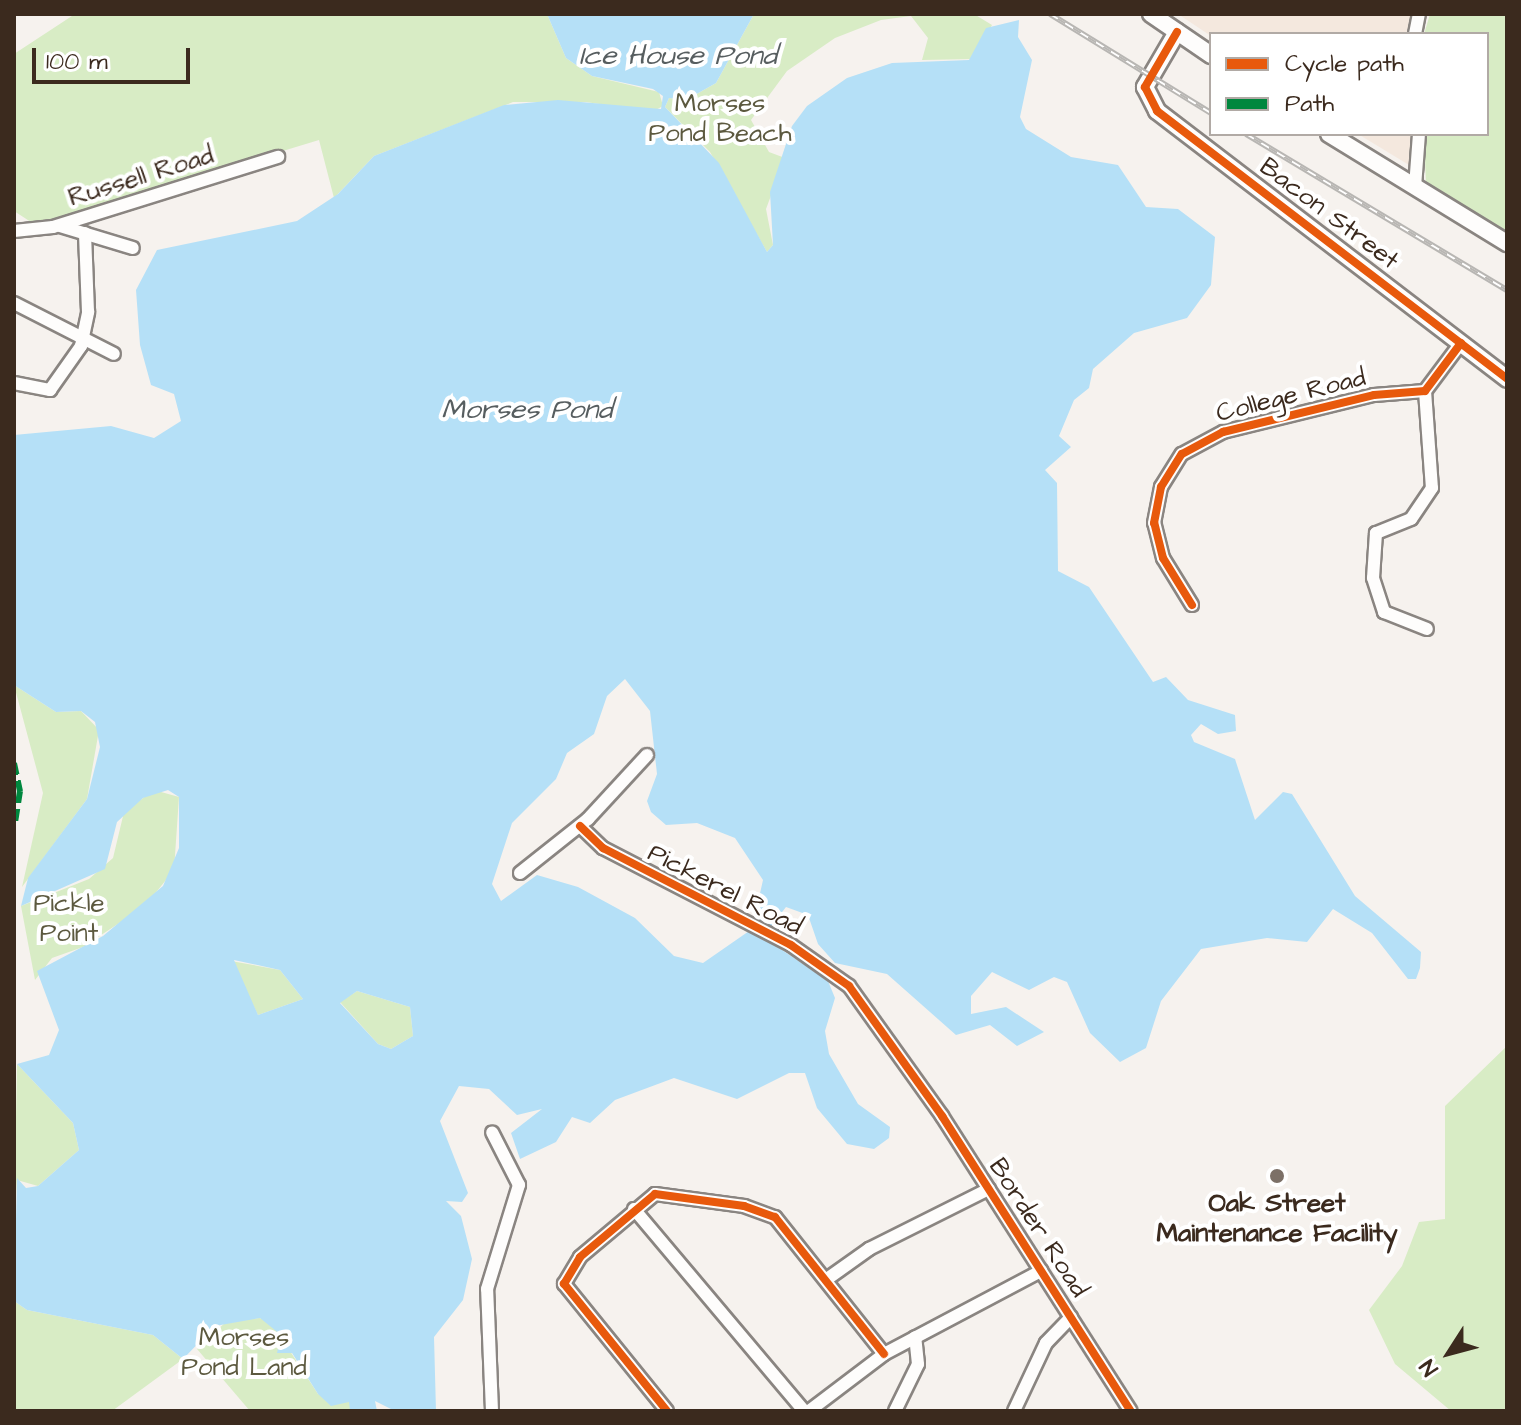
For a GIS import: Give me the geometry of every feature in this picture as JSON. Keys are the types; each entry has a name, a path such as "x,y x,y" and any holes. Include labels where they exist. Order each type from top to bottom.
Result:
{"street":[{"path":"1151,14 1209,54"},
{"name":"Bacon Street","path":"1177,32 1148,80 1148,102 1507,379"},
{"path":"1332,136 1507,243"},
{"path":"1415,187 1419,136"},
{"name":"Russell Road","path":"14,231 58,225 278,157"},
{"path":"58,225 133,248"},
{"path":"14,383 50,390 83,339 85,233"},
{"path":"14,303 114,354"},
{"path":"1427,629 1398,622 1379,606 1376,533 1411,519 1430,497 1425,391 1461,343"},
{"name":"College Road","path":"1192,605 1163,558 1154,523 1161,487 1182,454 1223,432 1374,395 1425,391"},
{"path":"520,873 580,826 647,755"},
{"name":"Pickerel Road","path":"580,826 613,854 768,932 849,986 906,1070"},
{"name":"Border Road","path":"906,1070 989,1189 1131,1411"},
{"path":"492,1132 519,1185 487,1289 492,1411"},
{"path":"827,1279 869,1249 989,1189"},
{"path":"667,1411 564,1284 572,1265 634,1209 669,1194 759,1209 785,1227 884,1354"},
{"path":"634,1209 806,1411 884,1354 1041,1271"},
{"path":"1014,1411 1046,1343 1071,1317"},
{"path":"895,1411 918,1364 915,1337"}],"shaded area":[{"path":"1178,14 1415,14 1410,32 1209,32 1209,35"},
{"path":"1361,136 1411,136 1416,161 1409,165"}],"green space":[{"path":"75,14 547,14 566,58 592,76 659,92 663,106 652,112 586,102 513,102 374,156 334,198 319,140 37,226 14,211 14,54"},
{"name":"Morses Pond Beach","path":"754,14 974,14 992,25 972,59 922,60 928,38 911,16 881,20 835,38 787,71 751,120 769,152 785,158 766,209 773,245 767,252 710,152 665,107 669,98 686,100 716,83"},
{"path":"1430,14 1507,14 1507,234 1426,184 1424,136 1489,136 1489,32 1425,32"},
{"path":"14,685 56,712 81,711 99,730 87,799 22,887 43,793"},
{"name":"Pickle Point","path":"154,790 179,797 174,870 145,906 83,947 52,958 35,980 21,906 89,879 113,858 124,812"},
{"path":"231,961 280,970 303,999 258,1015"},
{"path":"357,991 410,1007 413,1036 391,1049 378,1044 340,1002"},
{"path":"1507,1046 1507,1411 1451,1411 1395,1364 1369,1310 1402,1266 1419,1222 1445,1219 1445,1106"},
{"path":"17,1064 73,1123 79,1150 38,1186 17,1180 14,1225"},
{"name":"Morses Pond Land","path":"14,1301 27,1310 153,1335 183,1359 112,1411 14,1411"},
{"name":"Morses Pond Land","path":"260,1318 273,1325 318,1394 350,1402 350,1411 250,1411 197,1349 228,1320"}],"water":[{"name":"Morses Pond","path":"547,14 754,14 716,83 686,100 669,98 665,107 719,163 767,252 773,245 770,192 792,126 807,106 847,78 892,63 969,60 986,28 1019,20 1018,37 1032,60 1020,117 1026,129 1071,157 1118,165 1146,207 1178,209 1215,237 1211,285 1187,318 1134,333 1093,369 1089,388 1074,400 1059,436 1071,447 1045,470 1057,483 1058,571 1089,587 1153,682 1166,677 1188,700 1235,715 1236,731 1218,734 1201,724 1191,735 1194,742 1235,759 1255,820 1283,792 1292,794 1355,896 1421,952 1420,968 1416,979 1408,979 1372,933 1333,909 1307,942 1267,938 1201,949 1161,1001 1146,1048 1120,1062 1090,1033 1067,982 1054,977 1029,990 992,972 971,996 971,1014 1006,1007 1044,1032 1017,1046 990,1025 956,1035 887,974 835,963 818,944 808,915 786,907 763,937 828,981 835,998 825,1031 829,1054 858,1104 890,1127 889,1138 874,1149 847,1144 817,1108 805,1073 789,1073 737,1099 674,1078 615,1100 590,1123 572,1117 556,1142 520,1159 511,1133 542,1109 517,1115 489,1089 459,1086 440,1121 468,1193 462,1202 446,1201 461,1216 472,1259 463,1300 434,1337 436,1411 395,1411 375,1401 377,1411 350,1411 349,1402 331,1406 318,1394 292,1353 277,1353 281,1335 260,1318 215,1326 183,1359 153,1335 27,1310 14,1301 17,1178 26,1188 38,1186 79,1150 73,1123 17,1064 49,1055 59,1030 37,971 103,936 163,886 179,848 179,797 168,790 143,798 117,822 105,869 21,906 28,878 87,799 100,747 95,722 81,711 56,712 14,685 14,435 111,426 154,438 181,421 174,394 151,385 140,345 136,290 157,250 297,221 338,194 374,156 504,105 558,100 661,109 663,96 653,89 592,76 566,58","holes":["625,679 650,711 657,774 647,801 651,812 666,825 697,823 735,838 763,880 752,929 703,963 674,956 635,918 578,887 537,875 501,901 492,884 512,823 556,779 567,753 594,734 607,696","234,960 280,970 303,999 258,1015","357,991 410,1007 413,1036 391,1049 378,1044 340,1003"]}],"railway":[{"path":"1050,14 1209,112"},
{"path":"1249,136 1507,290"}],"marked path":[{"path":"14,763 20,791 14,827"}],"cycle path":[{"path":"1177,32 1145,87 1157,111 1507,379"},
{"path":"1192,605 1163,558 1154,523 1161,487 1182,454 1223,432 1374,395 1425,391 1461,343"},
{"path":"580,826 603,848 791,945 849,986 942,1116 1131,1411"},
{"path":"667,1411 564,1284 580,1257 655,1194 744,1206 775,1217 884,1354"}],"place":[{"name":"Oak Street Maintenance Facility","path":"1277,1176"}],"water label":[{"name":"Ice House Pond","path":"678,56"}]}
